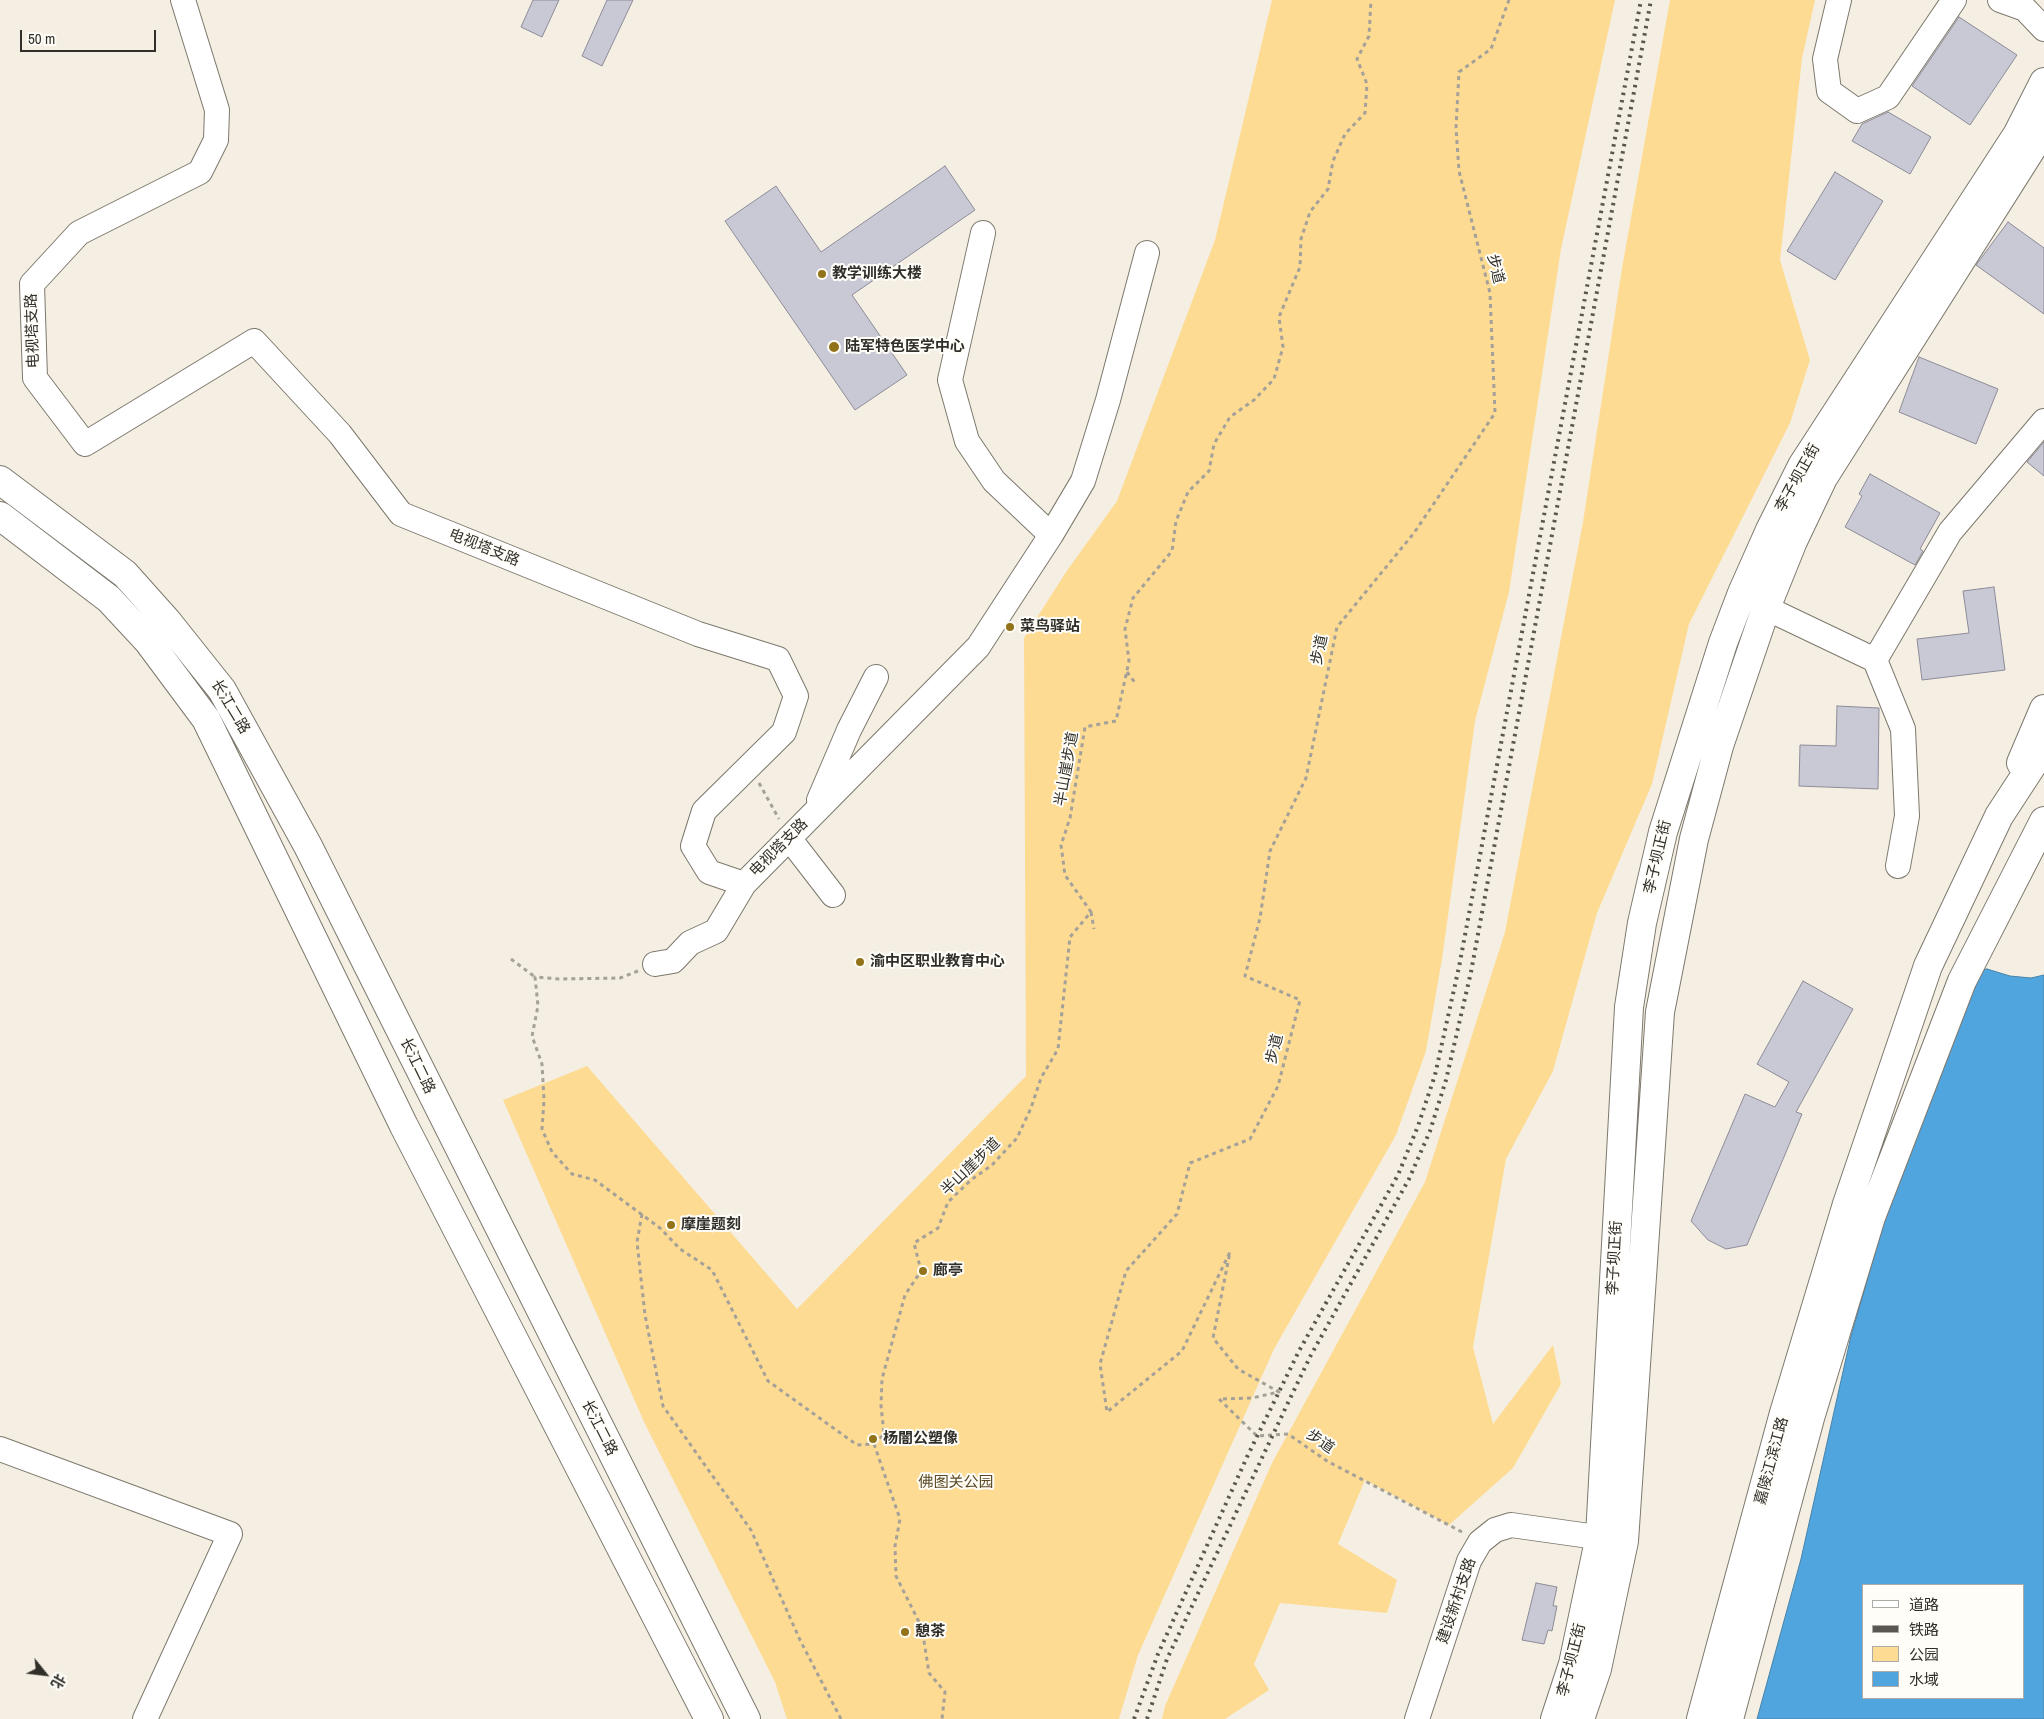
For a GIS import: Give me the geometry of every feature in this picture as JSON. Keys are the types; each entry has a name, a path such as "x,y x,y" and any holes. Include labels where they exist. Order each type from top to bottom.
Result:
{"main road":[{"name":"李子坝正街","path":"1612,1539 1629,1007 1642,923 1665,823 1723,644 1742,593 1794,482 2017,135 2044,82"},
{"name":"李子坝正街","path":"1580,1719 1585,1666 1612,1539 1660,1012 1694,839 1718,746 1766,608 1793,541 1823,478 2041,137"},
{"name":"长江二路","path":"0,480 125,574 167,621 222,690 308,846 746,1719"},
{"name":"长江二路","path":"0,516 109,598 148,641 206,718 404,1126 709,1719"},
{"path":"1999,816 2044,709"},
{"path":"1999,816 2044,747"},
{"name":"嘉陵江滨江路","path":"1701,1719 1784,1413 1847,1204 1928,966 1999,816"},
{"name":"嘉陵江滨江路","path":"1729,1719 1810,1418 1871,1216 1962,981 2044,821"},
{"name":"李子坝正街","path":"1556,1719 1585,1666"}],"street":[{"name":"电视塔支路","path":"183,0 216,110 216,140 200,172 79,233 32,284 35,378 85,444 254,341 340,434 401,514 698,634 778,659 796,696 784,732 704,811 693,846 709,872 744,884 978,647 1051,535 1083,481 1108,400 1147,253"},
{"path":"1839,0 1825,59 1829,91 1856,111 1888,97 1954,0"},
{"path":"2000,0 2025,9 2044,29"},
{"path":"983,233 950,380 967,441 994,481 1051,535"},
{"path":"1875,660 1950,532 2044,421"},
{"path":"1766,608 1875,660 1903,730 1907,816 1898,866"},
{"path":"814,813 849,730 876,677"},
{"path":"789,838 833,895"},
{"path":"656,964 673,961 690,943 716,931 744,884"},
{"path":"0,1449 230,1534 145,1719"},
{"name":"建设新村支路","path":"1417,1719 1469,1561 1480,1542 1495,1530 1511,1525 1612,1539"}],"path":[{"name":"半山崖步道","path":"874,1444 884,1434 881,1406 882,1378 905,1295 920,1271 914,1243 938,1228 948,1202 971,1180 992,1165 1017,1138 1031,1108 1040,1078 1058,1049 1070,937 1090,912 1065,875 1061,845 1070,818 1085,727 1116,722 1129,662 1125,629 1133,598 1172,551 1176,521 1188,492 1209,471 1214,444 1230,417 1254,400 1274,379 1283,347 1279,317 1300,267 1301,239 1310,212 1328,189 1333,161 1345,134 1365,113 1368,84 1357,59 1368,36 1371,0"},
{"name":"步道","path":"1480,1542 1327,1461 1288,1434 1257,1436 1219,1400 1252,1398 1279,1392 1238,1369 1212,1338 1230,1252 1182,1351 1107,1412 1100,1364 1126,1271 1177,1214 1190,1163 1250,1139 1278,1086 1300,1000 1245,976 1260,918 1270,851 1306,778 1337,627 1414,533 1496,413 1490,293 1460,171 1456,128 1459,72 1491,50 1509,0"},
{"path":"1127,672 1136,684"},
{"path":"750,767 789,838"},
{"path":"1090,912 1094,929"},
{"path":"511,958 535,977 620,978 656,964"},
{"path":"535,977 538,1006 532,1036 542,1064 544,1100 542,1129 552,1152 572,1174 595,1180 660,1228 680,1249 712,1270 768,1381 857,1445 874,1444 900,1519 895,1546 896,1576 922,1628 929,1673 945,1692 942,1719"},
{"path":"642,1214 637,1242 642,1288 662,1406 751,1530 800,1640 841,1719"}],"green space":[{"name":"佛图关公园","path":"1272,0 1615,0 1561,249 1509,592 1475,721 1442,959 1426,1051 1396,1135 1274,1349 1138,1655 1119,1719 787,1719 775,1682 645,1424 503,1100 587,1066 797,1309 1026,1076 1024,638 1066,572 1117,501 1215,240"},
{"path":"1670,0 1815,0 1802,58 1780,260 1810,360 1790,423 1689,624 1652,784 1597,913 1553,1071 1506,1159 1473,1347 1493,1424 1553,1345 1561,1384 1513,1468 1449,1525 1365,1480 1338,1544 1397,1580 1387,1613 1280,1603 1254,1664 1269,1690 1225,1719 1162,1719 1165,1706 1272,1463 1425,1182 1505,932 1583,522 1622,268"}],"water":[{"path":"1987,969 2010,976 2031,978 2044,975 2044,1719 1757,1719 1801,1559 1851,1336 1956,974"}],"building":[{"path":"533,0 559,0 542,37 521,27"},
{"path":"607,0 633,0 602,66 582,56"},
{"path":"1959,17 2017,55 1970,125 1912,86"},
{"path":"1888,112 1931,137 1910,174 1852,141 1862,124"},
{"name":"教学训练大楼","path":"945,166 975,210 852,295 907,375 855,410 725,221 776,186 821,252"},
{"path":"1835,172 1883,201 1835,280 1787,251"},
{"path":"2008,222 2044,248 2044,314 1976,265"},
{"path":"1919,357 1998,389 1976,444 1899,412"},
{"path":"2044,442 2044,476 2027,462"},
{"path":"1870,474 1940,513 1920,549 1923,551 1915,565 1845,527 1862,496 1859,494"},
{"path":"1994,587 2005,670 1922,680 1917,639 1969,633 1963,591"},
{"path":"1837,706 1879,708 1878,789 1799,786 1800,745 1836,746"},
{"path":"1803,981 1853,1009 1796,1112 1802,1114 1747,1245 1726,1249 1708,1240 1691,1221 1745,1094 1775,1107 1789,1082 1757,1064"},
{"path":"1536,1583 1557,1587 1553,1606 1557,1606 1552,1631 1548,1630 1544,1644 1522,1640"}],"railway":[{"path":"1134,1719 1158,1654 1247,1457 1299,1351 1398,1175 1418,1126 1435,1075 1459,967 1641,0"},
{"path":"1147,1719 1167,1659 1311,1355 1409,1179 1430,1131 1446,1080 1471,972 1651,0"}],"place":[{"name":"教学训练大楼","path":"822,274"},
{"name":"陆军特色医学中心","path":"834,347"},
{"name":"菜鸟驿站","path":"1010,627"},
{"name":"渝中区职业教育中心","path":"860,962"},
{"name":"摩崖题刻","path":"671,1225"},
{"name":"廊亭","path":"923,1271"},
{"name":"杨闇公塑像","path":"873,1439"},
{"name":"憩茶","path":"905,1632"}]}
